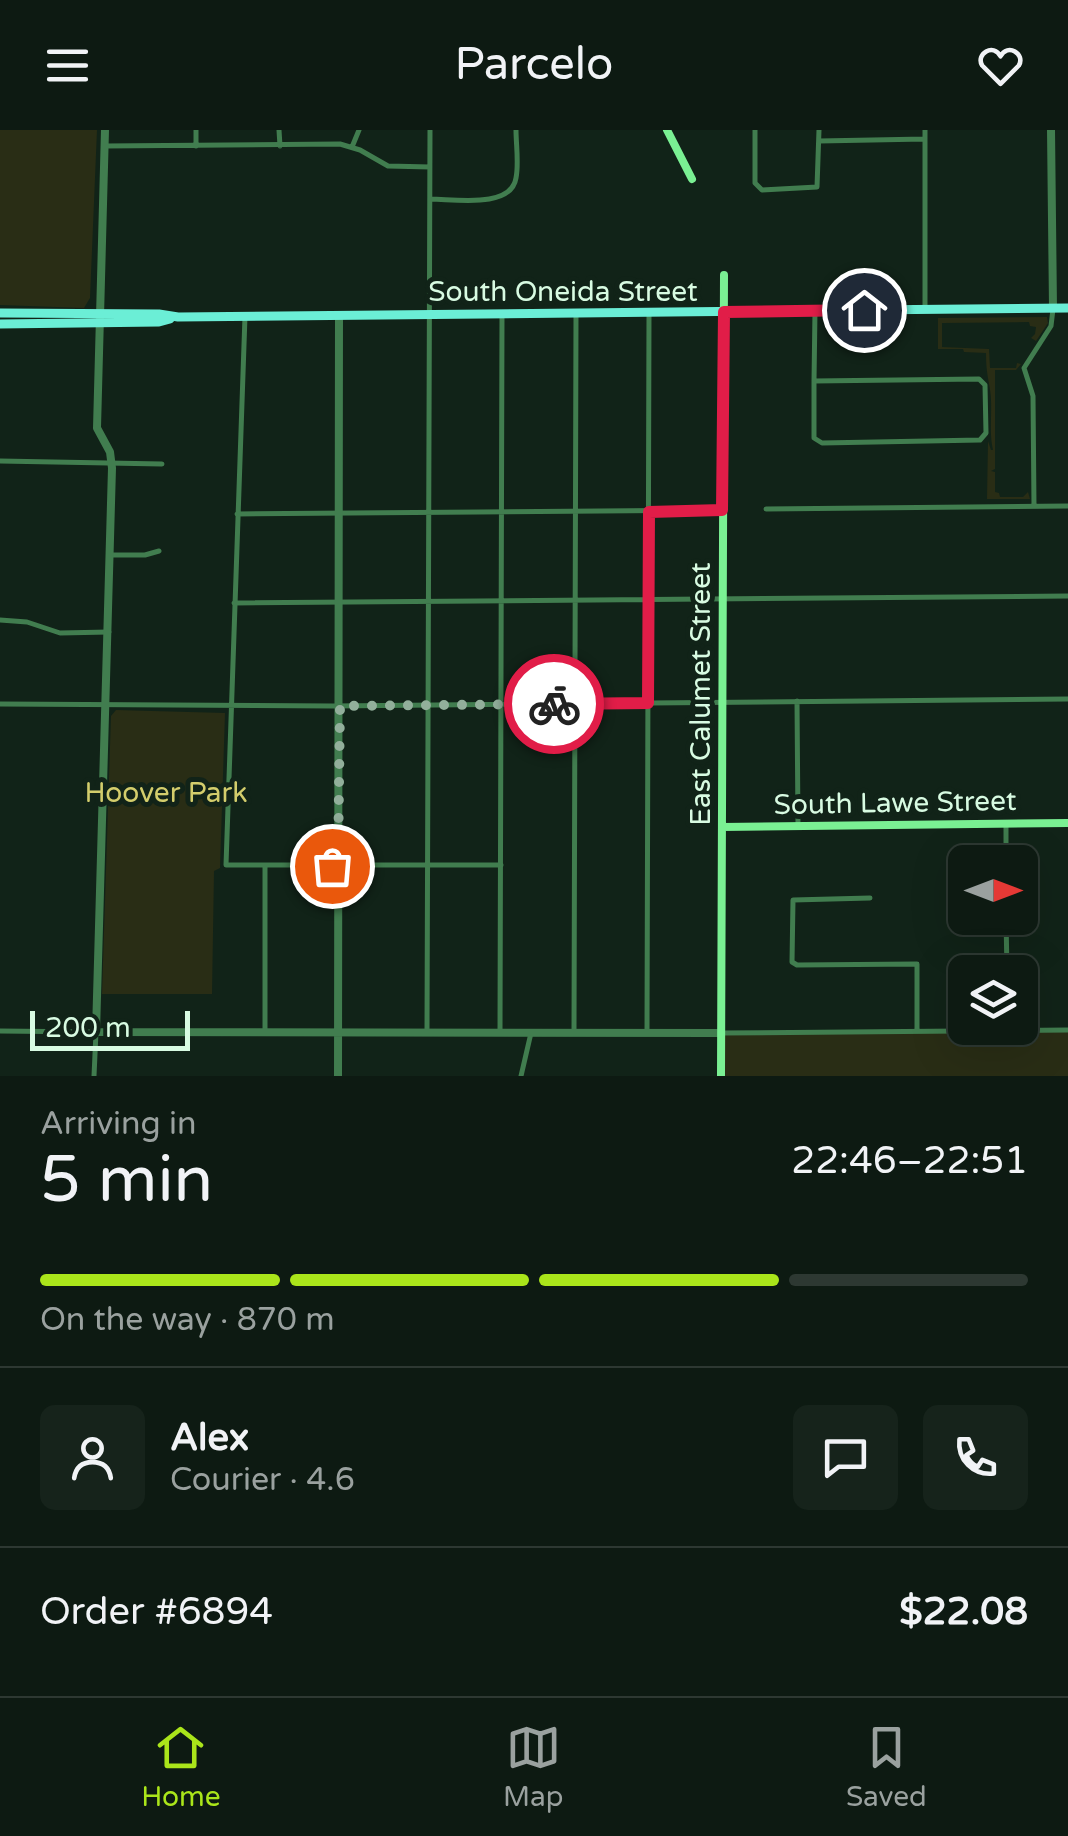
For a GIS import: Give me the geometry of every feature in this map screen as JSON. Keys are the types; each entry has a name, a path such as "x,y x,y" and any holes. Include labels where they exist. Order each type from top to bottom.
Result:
{"main road":[{"path":"667,130 692,179"},
{"name":"East Calumet Street","path":"721,1076 724,275"},
{"name":"South Oneida Street","path":"0,324 159,314 339,316 1068,308"},
{"name":"South Oneida Street","path":"0,313 102,319"},
{"name":"South Lawe Street","path":"722,827 1068,824"}],"street":[{"path":"94,1076 108,706 112,461 97,428 104,130"},
{"path":"196,130 196,146"},
{"path":"280,130 280,146"},
{"path":"352,147 359,130"},
{"path":"427,1032 430,130"},
{"path":"431,199 494,198 509,192 516,180 516,130"},
{"path":"754,130 755,183 762,190 817,187 818,130"},
{"path":"924,310 925,130"},
{"path":"1034,506 1034,396 1024,368 1053,322 1051,130"},
{"path":"819,141 925,140"},
{"path":"105,146 352,147 388,166 430,167"},
{"path":"814,382 981,379 986,385 985,435 978,441 818,442 814,436 814,382 815,311"},
{"path":"647,1033 649,313"},
{"path":"500,1033 502,314"},
{"path":"574,1032 576,314"},
{"path":"245,316 226,865 501,865"},
{"path":"338,1076 339,316"},
{"path":"0,461 162,464"},
{"path":"766,509 1068,506"},
{"path":"238,514 722,510"},
{"path":"111,555 158,551"},
{"path":"234,603 1068,596"},
{"path":"0,620 27,622 60,633 109,632"},
{"path":"0,704 340,706 1068,699"},
{"path":"797,702 798,826"},
{"path":"1006,824 1006,845"},
{"path":"264,1031 265,866"},
{"path":"870,898 793,900 793,964 917,964 917,1031"},
{"path":"0,1031 948,1030"},
{"path":"1038,1030 1068,1030"},
{"path":"521,1076 531,1032"}],"green space":[{"path":"0,130 97,130 90,298 84,308 0,305"},
{"path":"1047,317 1048,323 1036,341 1031,338 1036,327 1029,322 942,323 942,347 989,349 990,368 1016,368 1017,363 1021,364 1016,370 995,370 995,469 991,471 995,472 995,492 1000,497 1023,497 1028,492 1030,499 987,499 988,441 993,450 986,353 938,349 938,318"},
{"name":"Hoover Park","path":"116,710 225,713 220,868 214,871 212,994 102,994 111,716"},
{"path":"1038,1030 1068,1030 1068,1076 721,1076 721,1033 948,1031 948,1045 1038,1045"}],"way so far":[{"path":"332,866 338,866 340,706 554,704"}],"route":[{"path":"554,704 648,703 649,512 722,510 724,312 864,310"}]}
